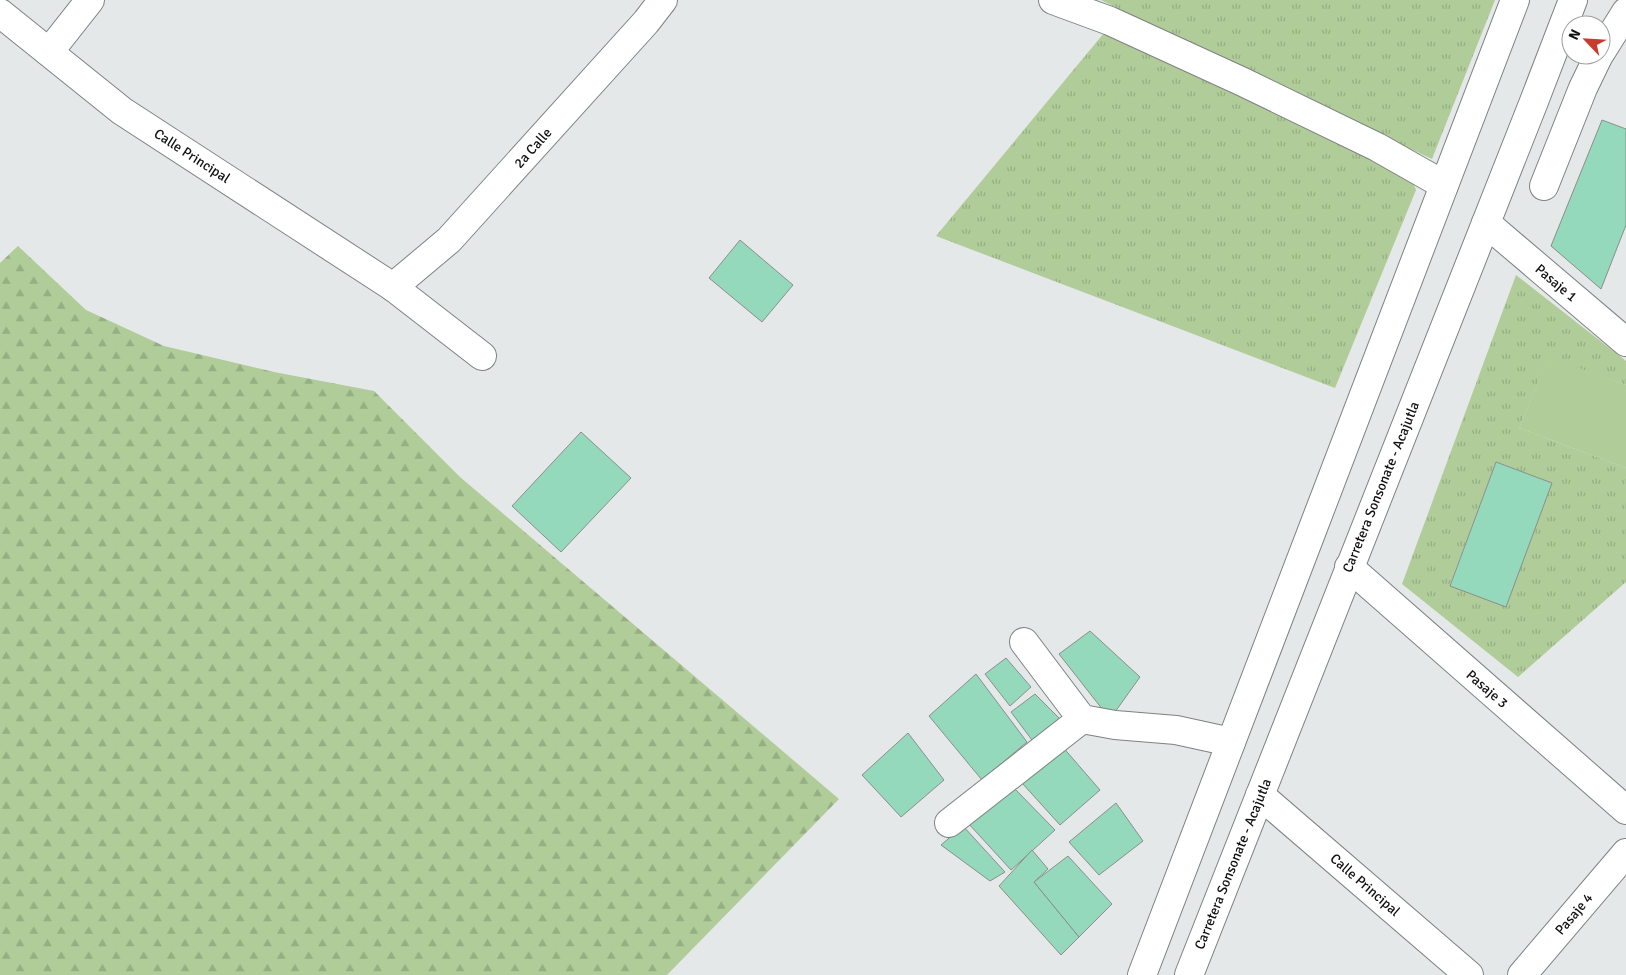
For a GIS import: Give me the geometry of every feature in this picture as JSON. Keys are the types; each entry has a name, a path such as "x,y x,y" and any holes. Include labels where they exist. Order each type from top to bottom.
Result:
{"main road":[{"path":"49,52 90,0"},
{"name":"2a Calle","path":"393,286 449,240 646,22 663,0"},
{"path":"1053,0 1110,21 1244,82 1377,148 1444,185"},
{"path":"1142,975 1515,0"},
{"name":"Carretera Sonsonate - Acajutla","path":"1189,975 1572,0"},
{"path":"1611,36 1626,12"},
{"name":"Calle Principal","path":"0,13 122,110 393,286 482,356"},
{"path":"1544,186 1594,65"},
{"name":"Pasaje 1","path":"1486,223 1626,342"},
{"name":"Pasaje 3","path":"1349,567 1626,810"},
{"path":"1024,642 1082,719 1115,725 1176,730 1231,742"},
{"path":"949,824 1082,719"},
{"name":"Calle Principal","path":"1260,795 1469,975"},
{"name":"Pasaje 4","path":"1522,975 1626,853"}],"green space":[{"path":"1101,0 1495,0 1432,159 1197,48"},
{"path":"1109,27 1410,175 1416,190 1335,388 936,236"},
{"path":"18,246 86,310 164,346 274,372 374,391 460,477 839,799 667,975 0,975 0,263"},
{"path":"1516,275 1626,361 1626,385 1549,358 1519,428 1626,468 1626,582 1518,677 1402,584","holes":["1496,462 1552,483 1506,606 1450,585"]},
{"path":"1549,357 1626,385 1626,468 1519,428"}],"building":[{"path":"1602,120 1626,129 1626,225 1601,289 1551,246"},
{"path":"740,240 793,285 762,322 709,278"},
{"path":"581,432 631,478 561,552 512,506"},
{"path":"1496,462 1552,483 1506,607 1450,586"},
{"path":"1090,631 1140,677 1110,719 1059,654"},
{"path":"1006,658 1031,687 1010,706 985,674"},
{"path":"976,674 1027,742 982,780 929,716"},
{"path":"1035,694 1065,724 1038,748 1011,712"},
{"path":"908,733 944,780 901,817 862,775"},
{"path":"1061,745 1100,790 1060,825 1022,783"},
{"path":"1012,786 1055,830 1011,870 968,823"},
{"path":"1116,803 1143,841 1099,875 1069,842"},
{"path":"963,826 1005,872 990,881 941,845"},
{"path":"1032,850 1048,869 1034,882 1079,937 1061,955 999,886"},
{"path":"1068,856 1112,904 1079,937 1034,882"}]}
